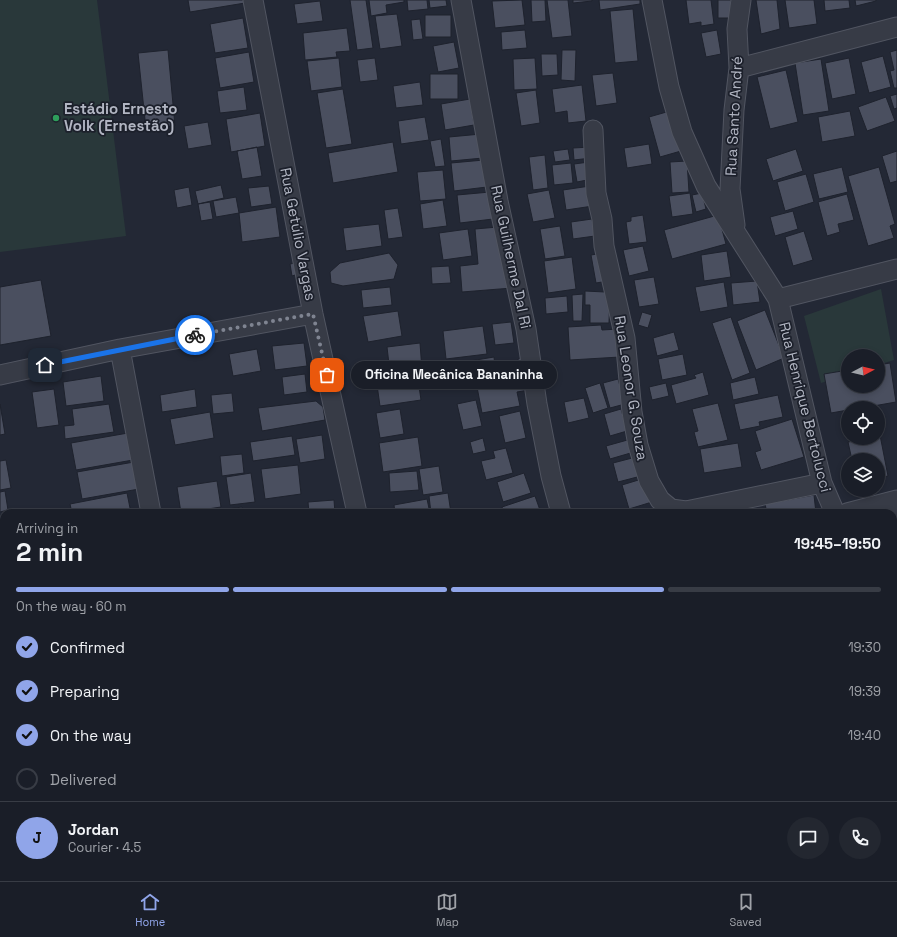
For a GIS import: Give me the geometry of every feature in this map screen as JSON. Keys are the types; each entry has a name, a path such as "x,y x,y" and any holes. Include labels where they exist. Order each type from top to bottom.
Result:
{"street":[{"name":"Rua Getúlio Vargas","path":"253,0 313,314 356,509"},
{"name":"Rua Guilherme Dal Ri","path":"461,0 498,202 526,329 536,404 551,476 560,509"},
{"name":"Rua Henrique Bertolucci","path":"652,0 669,87 682,132 706,186 778,300 822,483 833,509"},
{"name":"Rua Santo André","path":"736,233 730,188 734,110 739,68 737,29 741,0"},
{"path":"739,68 897,27"},
{"name":"Rua Leonor G. Souza","path":"593,130 596,193 602,219 604,246 625,338 633,419 644,466 655,493 664,505 673,509"},
{"path":"778,300 897,269"},
{"path":"0,375 120,349 313,314"},
{"path":"120,349 150,509"},
{"name":"Rua Leonor G. Souza","path":"696,509 822,483"},
{"path":"862,509 893,501"}],"shaded area":[{"name":"Estádio Ernesto Volk (Ernestão)","path":"0,0 97,0 126,236 0,252"},
{"path":"881,289 894,360 885,363 885,349 841,349 841,377 821,383 804,316"}],"building":[{"path":"188,0 244,0 245,3 190,12"},
{"path":"350,0 366,0 373,48 357,50"},
{"path":"369,0 404,0 404,2 386,5 387,13 371,16"},
{"path":"407,0 427,0 428,9 408,11"},
{"path":"429,0 446,0 447,6 430,8"},
{"path":"522,0 525,25 495,28 492,1"},
{"path":"531,0 545,0 546,21 532,22"},
{"path":"547,0 568,0 572,36 552,38"},
{"path":"573,0 592,0 592,1 573,3"},
{"path":"599,0 640,0 640,4 600,10"},
{"path":"686,0 711,0 714,24 701,26 701,22 689,24"},
{"path":"718,0 731,0 731,18 718,18"},
{"path":"756,0 777,0 780,29 761,34"},
{"path":"785,0 814,0 817,24 789,28"},
{"path":"824,0 849,0 850,8 825,11"},
{"path":"855,0 876,0 876,1 856,6"},
{"path":"320,1 323,21 297,24 294,4"},
{"path":"633,9 638,61 615,63 610,11"},
{"path":"397,14 402,46 380,49 375,16"},
{"path":"425,15 451,15 451,37 425,37"},
{"path":"243,18 248,48 215,53 210,24"},
{"path":"420,19 423,39 413,40 411,20"},
{"path":"347,28 350,51 336,52 337,57 305,60 303,33"},
{"path":"525,30 527,48 502,50 501,32"},
{"path":"717,30 721,54 706,57 701,33"},
{"path":"454,42 459,68 438,72 433,46"},
{"path":"168,50 175,126 146,129 138,53"},
{"path":"562,50 576,50 575,81 561,80"},
{"path":"897,50 897,88 894,88 890,71 894,70 890,52"},
{"path":"249,52 254,82 220,88 215,58"},
{"path":"541,54 557,54 558,75 542,76"},
{"path":"883,56 891,87 869,93 861,62"},
{"path":"339,58 342,87 311,91 307,61"},
{"path":"375,58 378,80 360,82 357,60"},
{"path":"535,58 537,89 514,90 513,59"},
{"path":"849,58 856,94 832,99 825,63"},
{"path":"821,59 829,111 803,115 795,63"},
{"path":"786,70 798,122 770,129 757,77"},
{"path":"613,73 617,103 596,106 592,75"},
{"path":"430,74 458,74 458,99 430,99"},
{"path":"420,82 423,105 396,108 393,86"},
{"path":"582,85 586,121 568,123 567,111 555,113 552,89"},
{"path":"244,87 247,110 220,113 217,91"},
{"path":"343,89 352,144 326,148 317,93"},
{"path":"536,90 540,123 521,126 516,93"},
{"path":"897,94 897,108 894,109 890,96"},
{"path":"886,97 895,121 867,131 858,107"},
{"path":"470,99 474,125 445,130 441,104"},
{"path":"670,111 681,151 660,157 649,117"},
{"path":"850,111 855,136 822,142 818,117"},
{"path":"260,113 265,146 231,152 226,119"},
{"path":"425,117 429,140 401,144 398,121"},
{"path":"208,122 212,145 188,149 184,126"},
{"path":"481,134 483,158 451,161 449,137"},
{"path":"441,139 445,166 435,167 430,141"},
{"path":"393,142 398,172 333,183 328,153"},
{"path":"649,144 652,164 627,168 624,148"},
{"path":"257,147 262,176 242,179 237,151"},
{"path":"591,147 591,158 574,160 573,148"},
{"path":"568,149 570,160 555,162 553,151"},
{"path":"796,149 803,171 773,181 766,159"},
{"path":"897,151 897,181 890,183 882,156"},
{"path":"545,155 548,188 533,190 529,157"},
{"path":"484,160 487,187 454,191 451,163"},
{"path":"687,161 689,192 672,193 670,162"},
{"path":"589,162 592,179 577,182 574,164"},
{"path":"571,163 573,183 554,185 552,165"},
{"path":"842,167 848,192 819,199 813,174"},
{"path":"879,167 895,224 890,226 894,238 868,246 848,176"},
{"path":"443,170 446,199 420,201 417,172"},
{"path":"806,174 814,202 785,211 777,182"},
{"path":"221,185 224,198 198,204 195,191"},
{"path":"269,186 272,204 251,207 248,188"},
{"path":"590,186 593,206 566,210 563,190"},
{"path":"189,187 192,205 177,208 174,190"},
{"path":"549,190 555,218 533,222 527,194"},
{"path":"490,192 493,219 460,223 457,195"},
{"path":"690,193 693,214 672,217 669,196"},
{"path":"702,193 706,209 696,212 692,195"},
{"path":"847,194 854,220 838,224 840,232 827,236 818,202"},
{"path":"236,197 239,213 216,217 213,201"},
{"path":"443,200 447,226 423,229 420,204"},
{"path":"210,202 213,219 201,221 198,204"},
{"path":"276,207 280,237 242,242 239,213"},
{"path":"398,208 403,237 388,239 384,210"},
{"path":"793,211 798,229 775,236 770,217"},
{"path":"643,215 647,242 629,244 626,222 631,221 631,217"},
{"path":"718,215 726,244 672,259 664,230"},
{"path":"592,219 595,236 573,239 571,222"},
{"path":"379,224 382,246 346,251 343,228"},
{"path":"560,226 565,256 545,259 540,229"},
{"path":"498,227 512,288 462,292 460,266 478,264 475,229"},
{"path":"468,229 472,256 443,260 439,233"},
{"path":"804,231 813,260 793,266 785,237"},
{"path":"643,246 649,271 629,276 623,250"},
{"path":"727,251 731,277 704,281 701,255"},
{"path":"389,253 398,265 394,279 343,286 331,283 330,272 340,263"},
{"path":"603,253 608,281 596,283 591,255"},
{"path":"572,257 576,289 548,293 544,261"},
{"path":"295,263 298,274 292,276 290,264"},
{"path":"449,266 451,283 432,284 431,267"},
{"path":"654,277 659,304 639,307 634,280"},
{"path":"41,280 51,336 0,345 0,287"},
{"path":"757,281 760,302 733,305 731,283"},
{"path":"724,282 728,307 700,312 695,287"},
{"path":"390,287 392,305 363,308 361,290"},
{"path":"605,287 610,287 609,323 590,323 590,305 585,305 585,291 605,292"},
{"path":"583,294 582,321 573,321 572,295"},
{"path":"567,296 568,312 546,314 545,298"},
{"path":"765,310 784,358 756,370 737,321"},
{"path":"398,311 402,336 368,342 363,316"},
{"path":"642,312 652,315 648,328 638,325"},
{"path":"731,317 750,373 732,380 712,323"},
{"path":"511,322 514,343 495,345 492,324"},
{"path":"601,325 602,330 618,329 620,357 570,360 568,327"},
{"path":"483,326 487,354 446,359 443,331"},
{"path":"674,332 679,350 657,356 653,338"},
{"path":"304,343 307,366 275,370 272,346"},
{"path":"420,343 422,370 390,373 387,347"},
{"path":"257,349 261,371 233,376 229,354"},
{"path":"683,354 687,375 662,380 658,359"},
{"path":"494,357 496,377 467,381 464,362"},
{"path":"519,358 528,363 521,377 511,372"},
{"path":"890,363 896,402 885,404 885,401 841,401 841,411 831,413 824,374 841,371 841,393 885,393 885,364"},
{"path":"417,372 421,400 380,406 376,378"},
{"path":"703,372 709,395 676,404 671,385 696,378 694,375"},
{"path":"305,374 307,392 284,395 282,377"},
{"path":"101,376 104,401 66,406 63,382"},
{"path":"527,377 529,390 517,392 520,406 482,413 477,387"},
{"path":"755,377 759,394 733,400 730,383"},
{"path":"618,379 625,404 610,408 603,383"},
{"path":"600,383 608,408 593,413 585,388"},
{"path":"666,383 669,396 652,400 649,387"},
{"path":"54,389 59,425 37,428 32,392"},
{"path":"195,389 197,407 162,412 160,395"},
{"path":"232,393 234,412 213,414 211,395"},
{"path":"778,395 783,417 759,422 760,426 740,430 734,404"},
{"path":"584,398 589,418 568,423 564,402"},
{"path":"476,400 482,426 463,430 457,404"},
{"path":"316,401 323,407 325,420 262,431 258,408"},
{"path":"718,403 728,440 698,447 694,432 698,431 692,409"},
{"path":"0,404 5,434 0,435"},
{"path":"109,404 114,432 65,439 64,426 74,425 72,409"},
{"path":"400,409 404,434 380,438 376,413"},
{"path":"621,409 627,431 610,436 604,414"},
{"path":"520,411 526,438 505,443 499,416"},
{"path":"210,412 214,438 175,445 170,419"},
{"path":"792,419 804,457 761,470 755,452 761,450 755,431"},
{"path":"128,433 133,460 76,470 71,443"},
{"path":"322,435 325,459 300,463 296,439"},
{"path":"292,436 295,455 253,461 250,442"},
{"path":"418,437 422,466 383,472 379,443"},
{"path":"483,438 486,451 473,454 470,442"},
{"path":"631,439 634,452 610,459 606,446"},
{"path":"738,443 742,467 704,473 700,449"},
{"path":"849,445 882,445 884,453 850,453"},
{"path":"506,448 513,473 486,480 481,461 495,458 493,451"},
{"path":"242,454 244,473 222,476 220,456"},
{"path":"636,457 641,476 618,482 613,463"},
{"path":"6,460 11,488 0,490 0,461"},
{"path":"885,461 888,476 885,477"},
{"path":"134,462 139,489 82,499 77,472"},
{"path":"298,465 301,494 265,499 261,469"},
{"path":"439,466 443,492 423,495 419,469"},
{"path":"417,471 419,490 390,492 389,473"},
{"path":"251,473 255,502 230,505 226,477"},
{"path":"524,473 531,493 503,502 497,482"},
{"path":"645,478 652,502 629,509 622,485"},
{"path":"217,481 221,507 208,509 180,509 177,487"},
{"path":"5,491 8,509 0,509 0,492"},
{"path":"127,493 130,509 71,509 70,504"},
{"path":"448,493 450,509 431,509 429,496"},
{"path":"814,495 816,509 766,509 765,504"},
{"path":"535,496 540,509 503,509 502,507"},
{"path":"427,499 429,509 394,509 394,505"},
{"path":"334,500 335,509 309,509 308,502"},
{"path":"242,507 242,509 228,509"}],"way so far":[{"path":"195,335 313,314 327,375"}],"place":[{"name":"Estádio Ernesto Volk (Ernestão)","path":"56,118"},
{"name":"Oficina Mecânica Bananinha","path":"327,375"}],"route":[{"path":"45,365 195,335"}]}
